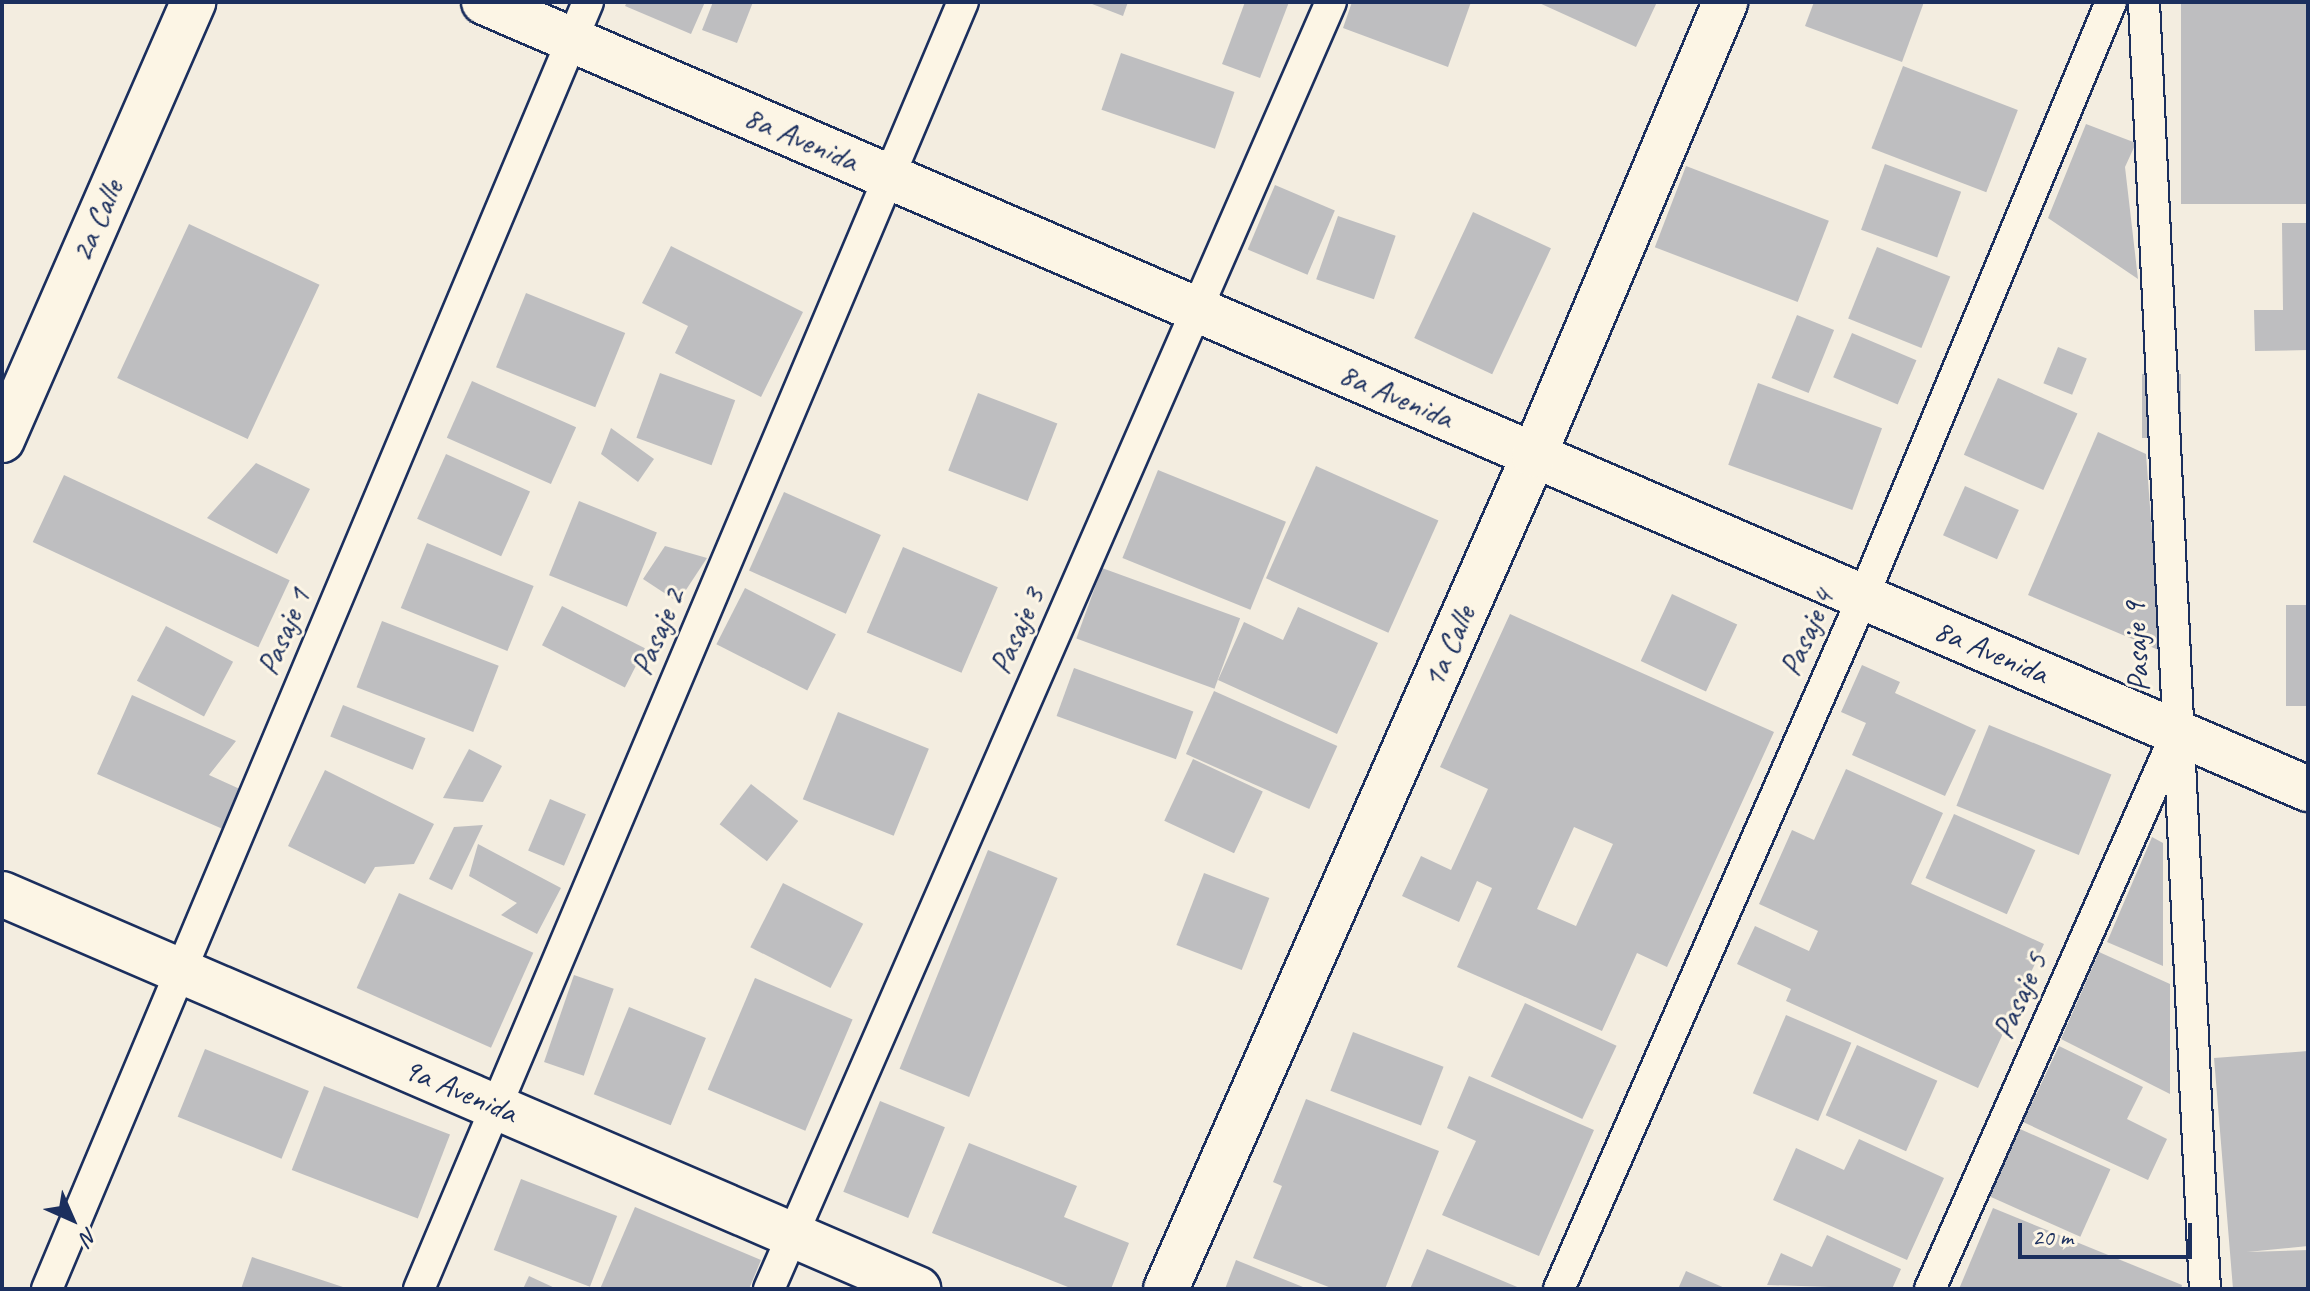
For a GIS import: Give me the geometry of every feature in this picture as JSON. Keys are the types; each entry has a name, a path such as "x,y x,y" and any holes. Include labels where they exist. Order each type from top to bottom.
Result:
{"street":[{"name":"2a Calle","path":"2,440 193,2"},
{"name":"8a Avenida","path":"484,2 580,21 891,177 2308,789"},
{"name":"1a Calle","path":"1166,1289 1534,455 1725,2"},
{"name":"9a Avenida","path":"2,894 496,1106 791,1237 918,1289"}],"lane":[{"name":"Pasaje 2","path":"419,1289 963,2"},
{"name":"Pasaje 3","path":"769,1289 1331,2"},
{"name":"Pasaje 4","path":"1559,1289 1863,597 2111,2"},
{"name":"Pasaje 9","path":"2144,2 2205,1289"},
{"name":"Pasaje 1","path":"47,1289 580,21"},
{"name":"Pasaje 5","path":"1930,1289 2177,732"}],"building":[{"path":"627,2 705,2 691,34 625,6"},
{"path":"713,2 753,2 737,43 702,30"},
{"path":"1087,2 1128,2 1123,16"},
{"path":"1245,2 1289,2 1260,78 1222,64"},
{"path":"1352,2 1471,2 1448,67 1343,28"},
{"path":"1537,2 1657,2 1636,47"},
{"path":"1814,2 1924,2 1902,62 1805,26"},
{"path":"2181,2 2308,2 2308,204 2181,204"},
{"path":"1121,53 1234,92 1215,149 1101,110"},
{"path":"1903,66 2018,110 1986,192 1871,148"},
{"path":"2086,124 2136,143 2125,167 2138,279 2048,218"},
{"path":"1885,164 1961,192 1937,257 1861,230"},
{"path":"1686,166 1829,221 1798,302 1655,247"},
{"path":"1275,185 1335,210 1307,275 1248,249"},
{"path":"1473,212 1551,248 1492,374 1414,338"},
{"path":"1338,216 1396,236 1374,299 1316,279"},
{"path":"2282,223 2308,223 2308,350 2255,351 2254,310 2283,310"},
{"path":"189,224 320,285 248,439 117,378"},
{"path":"671,246 803,312 761,397 675,353 688,326 642,303"},
{"path":"1877,247 1950,277 1921,348 1848,318"},
{"path":"526,293 625,333 595,407 496,367"},
{"path":"1797,315 1834,330 1809,393 1772,378"},
{"path":"1852,333 1916,360 1898,405 1833,377"},
{"path":"2058,347 2087,359 2072,395 2043,383"},
{"path":"660,373 735,400 712,465 636,438"},
{"path":"2142,374 2181,374 2181,438 2142,438"},
{"path":"1998,378 2077,413 2043,490 1964,455"},
{"path":"472,381 576,427 551,484 447,438"},
{"path":"1758,383 1882,428 1852,510 1728,465"},
{"path":"978,393 1057,423 1028,501 948,470"},
{"path":"611,428 654,459 638,482 601,454"},
{"path":"2098,432 2146,454 2161,651 2028,595"},
{"path":"446,454 530,491 501,556 417,519"},
{"path":"256,463 310,489 277,554 207,518"},
{"path":"1316,466 1438,521 1388,633 1266,578"},
{"path":"1158,470 1286,522 1250,610 1122,558"},
{"path":"64,475 290,580 258,647 33,542"},
{"path":"1965,486 2019,510 1997,559 1943,535"},
{"path":"784,492 881,535 846,614 749,571"},
{"path":"579,501 657,532 627,607 549,575"},
{"path":"427,543 534,586 507,651 401,608"},
{"path":"665,546 707,558 678,602 643,579"},
{"path":"903,547 998,587 961,673 867,633"},
{"path":"1102,568 1240,618 1214,689 1076,638"},
{"path":"745,588 836,634 807,690 716,644"},
{"path":"1672,594 1737,624 1706,691 1641,661"},
{"path":"2286,605 2308,605 2308,706 2286,706"},
{"path":"562,606 645,648 625,687 542,645"},
{"path":"1298,607 1378,643 1337,734 1218,680 1244,622 1283,640"},
{"path":"1510,614 1774,732 1667,967 1637,953 1602,1031 1457,967 1492,888 1477,881 1459,922 1402,896 1421,856 1451,870 1488,789 1440,767","holes":["1574,827 1613,844 1576,926 1537,909"]},
{"path":"382,621 499,666 473,732 357,687"},
{"path":"166,626 233,662 204,716 137,681"},
{"path":"1862,665 1900,682 1895,693 1976,730 1945,796 1852,755 1866,723 1841,712"},
{"path":"1074,668 1193,711 1176,759 1057,716"},
{"path":"1214,691 1337,746 1309,809 1186,754"},
{"path":"132,695 236,741 209,775 242,790 225,830 97,774"},
{"path":"343,705 426,738 413,770 330,737"},
{"path":"838,712 929,749 894,836 803,799"},
{"path":"1989,725 2111,774 2079,855 1956,806"},
{"path":"469,749 502,766 483,802 443,798"},
{"path":"1193,759 1263,792 1234,853 1164,821"},
{"path":"1846,769 1943,813 1911,884 2044,944 1978,1088 1786,1001 1791,989 1737,964 1755,926 1809,951 1818,931 1759,904 1792,830 1814,840"},
{"path":"325,770 434,824 414,864 375,867 365,884 288,846"},
{"path":"751,784 798,821 767,861 720,824"},
{"path":"550,799 586,814 564,866 528,851"},
{"path":"1954,814 2035,850 2007,914 1926,878"},
{"path":"483,825 452,890 429,879 454,827"},
{"path":"2152,837 2163,843 2163,966 2107,942"},
{"path":"478,844 561,888 537,934 501,915 517,903 469,876"},
{"path":"988,850 1058,878 969,1097 900,1069"},
{"path":"1204,873 1269,898 1242,970 1176,945"},
{"path":"783,883 863,924 831,988 750,947"},
{"path":"399,893 533,953 491,1048 357,988"},
{"path":"2099,952 2170,984 2170,1094 2061,1039"},
{"path":"574,975 614,989 584,1076 544,1062"},
{"path":"755,978 853,1019 805,1131 708,1089"},
{"path":"1525,1003 1617,1046 1582,1119 1491,1076"},
{"path":"629,1007 706,1038 671,1125 594,1094"},
{"path":"1786,1015 1851,1043 1818,1121 1753,1093"},
{"path":"1353,1032 1444,1067 1421,1126 1330,1091"},
{"path":"1857,1045 1937,1081 1906,1151 1826,1115"},
{"path":"2059,1046 2143,1087 2127,1119 2167,1139 2148,1180 2023,1122"},
{"path":"205,1049 309,1091 281,1159 178,1117"},
{"path":"2308,1051 2308,1246 2247,1252 2308,1250 2308,1289 2233,1289 2214,1058"},
{"path":"1469,1076 1594,1130 1539,1256 1442,1215 1476,1141 1447,1128"},
{"path":"324,1086 450,1134 418,1218 292,1170"},
{"path":"1306,1099 1439,1151 1385,1289 1334,1289 1253,1258 1282,1186 1273,1182"},
{"path":"880,1101 945,1127 908,1218 843,1192"},
{"path":"2020,1129 2110,1169 2080,1237 1990,1197"},
{"path":"1859,1139 1944,1178 1907,1260 1773,1200 1796,1148 1844,1170"},
{"path":"969,1143 1077,1186 1064,1217 1129,1243 1111,1289 1073,1289 932,1233"},
{"path":"521,1179 617,1216 590,1287 494,1250"},
{"path":"635,1207 761,1260 749,1289 600,1289"},
{"path":"1993,1208 2182,1285 2181,1289 1959,1289"},
{"path":"1827,1235 1901,1269 1892,1289 1767,1285 1781,1253 1812,1267"},
{"path":"1427,1249 1522,1289 1410,1289"},
{"path":"252,1257 346,1288 346,1289 241,1289"},
{"path":"1236,1260 1308,1289 1225,1289"},
{"path":"1686,1271 1727,1289 1678,1289"},
{"path":"529,1276 557,1289 523,1289"}]}
